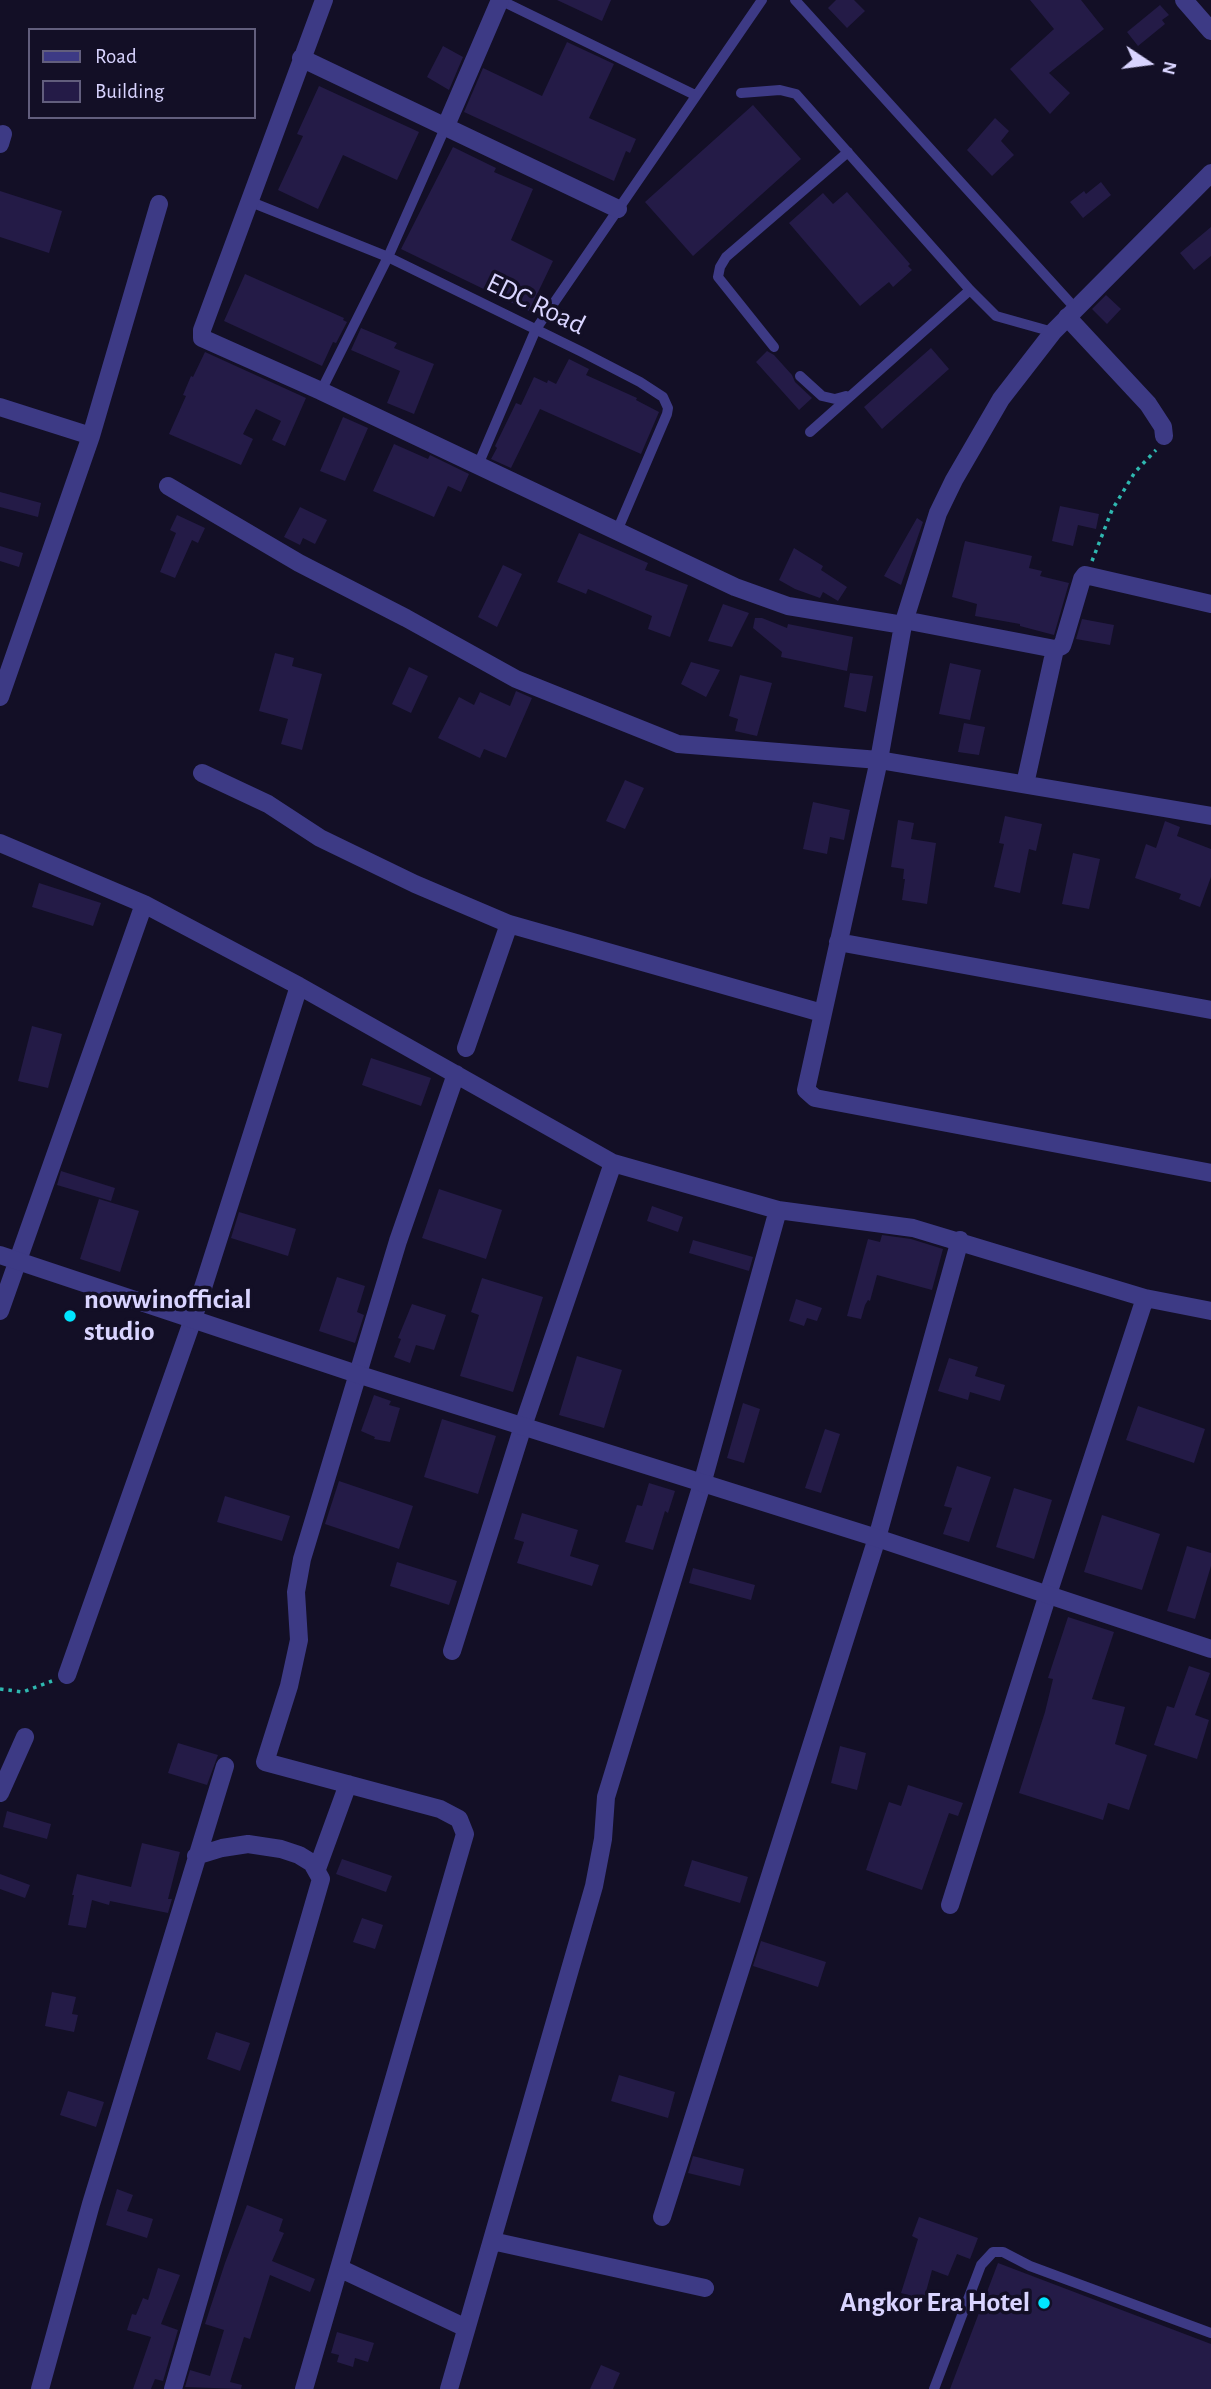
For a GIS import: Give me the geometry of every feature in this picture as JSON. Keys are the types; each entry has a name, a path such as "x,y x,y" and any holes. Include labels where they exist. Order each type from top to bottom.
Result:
{"street":[{"path":"324,0 202,330 202,338 321,391 617,531 762,597 788,606 1055,649 1062,646 1085,575 1211,604"},
{"path":"445,128 500,0"},
{"path":"1184,0 1211,32"},
{"path":"301,58 618,209"},
{"path":"1211,173 1053,332 1001,399 938,513 904,623 879,760 806,1090 815,1098 1211,1172"},
{"path":"0,697 91,436 159,204"},
{"path":"1071,312 1148,404 1163,427 1164,436"},
{"path":"0,407 91,436"},
{"path":"168,486 299,563 516,679 678,744 879,760 1211,817"},
{"path":"1025,784 1055,649"},
{"path":"202,774 268,804 320,838 509,925 822,1013"},
{"path":"0,843 144,904 299,986 613,1163 778,1210 913,1228 1145,1298 1211,1311"},
{"path":"0,1311 144,904"},
{"path":"466,1048 509,925"},
{"path":"838,942 1211,1010"},
{"path":"67,1675 193,1319 299,986"},
{"path":"304,2389 465,1834 458,1819 440,1809 265,1762 289,1686 299,1640 296,1592 302,1559 398,1241 456,1074"},
{"path":"452,1651 523,1426 613,1163"},
{"path":"449,2389 594,1886 603,1839 606,1797 702,1484 778,1210"},
{"path":"662,2217 877,1538 960,1240"},
{"path":"0,1255 357,1374 877,1538 1211,1649"},
{"path":"950,1905 1145,1298"},
{"path":"0,1793 25,1737"},
{"path":"40,2389 91,2204 225,1766"},
{"path":"317,1869 348,1784"},
{"path":"173,2389 321,1879 317,1869 299,1855 281,1849 248,1844 196,1856"},
{"path":"492,2241 705,2288"},
{"path":"339,2268 466,2328"}],"lane":[{"path":"500,0 695,95"},
{"path":"478,465 536,329 762,0"},
{"path":"795,0 1071,312"},
{"path":"741,93 780,90 796,94 996,316 1053,332"},
{"path":"321,391 388,257 445,128"},
{"path":"774,347 718,277 720,267 726,257 848,152"},
{"name":"EDC Road","path":"251,202 388,257 655,391 666,401 667,414 617,531"},
{"path":"810,432 970,290"},
{"path":"800,376 822,396 835,399 852,394"},
{"path":"934,2389 981,2265 993,2252 1003,2252 1030,2266 1211,2333"}],"path":[{"path":"1085,575 1112,510 1135,472 1155,452 1164,436"},
{"path":"0,1689 23,1692 67,1675"}],"building":[{"path":"557,0 611,0 602,21"},
{"path":"836,0 854,0 865,11 847,28 828,8"},
{"path":"1030,0 1081,0 1104,29 1049,73 1070,93 1050,114 1010,69 1054,29"},
{"path":"1160,5 1169,15 1162,20 1165,24 1138,46 1127,32"},
{"path":"567,42 614,64 589,118 636,139 630,153 626,151 614,181 464,112 483,68 542,96"},
{"path":"443,46 463,57 449,90 427,77"},
{"path":"319,86 419,132 397,180 343,155 318,209 278,190 303,136 297,134"},
{"path":"753,105 801,159 693,256 645,202"},
{"path":"995,118 1009,131 1001,141 1014,155 992,176 967,150"},
{"path":"453,147 496,168 494,172 533,189 511,240 553,261 529,311 401,249"},
{"path":"1101,182 1111,195 1083,218 1070,202"},
{"path":"0,191 62,211 49,253 0,237"},
{"path":"847,192 910,264 908,266 912,270 893,287 889,282 860,306 789,223 823,193 833,204"},
{"path":"1211,227 1211,256 1194,270 1180,253"},
{"path":"245,274 344,318 347,322 336,343 333,342 322,366 224,321"},
{"path":"1106,295 1121,309 1107,324 1092,309"},
{"path":"361,328 397,343 394,348 434,364 414,414 387,403 400,371 351,350"},
{"path":"931,348 949,369 882,429 864,407"},
{"path":"767,351 774,355 795,382 812,398 799,410 756,362"},
{"path":"205,352 306,398 285,446 272,440 281,421 256,409 243,434 253,439 241,465 169,434 186,396 183,395 191,376 193,377"},
{"path":"569,359 589,369 586,375 637,398 636,400 659,412 641,454 540,409 511,468 491,459 516,403 521,405 534,377 556,384"},
{"path":"343,417 368,428 345,481 320,471"},
{"path":"394,444 428,459 430,455 469,474 461,492 448,486 434,517 373,491"},
{"path":"0,492 41,503 38,517 0,507"},
{"path":"1060,506 1099,514 1096,529 1078,525 1073,546 1052,541"},
{"path":"300,507 327,520 315,544 303,538 300,545 284,537"},
{"path":"177,515 205,528 198,543 192,540 175,578 160,572 176,533 170,530"},
{"path":"917,518 923,522 901,585 884,576"},
{"path":"579,533 648,563 645,570 688,585 670,637 648,629 652,616 588,589 586,594 557,582"},
{"path":"965,541 1032,556 1029,568 1042,571 1040,576 1069,583 1054,635 1020,624 975,616 977,604 952,597"},
{"path":"0,546 23,553 19,567 0,561"},
{"path":"794,548 823,566 821,570 847,587 838,601 823,592 820,598 779,580"},
{"path":"503,565 522,574 497,627 478,617"},
{"path":"723,604 749,613 732,647 708,641"},
{"path":"755,618 787,628 788,624 853,637 847,671 781,657 782,652 753,628"},
{"path":"1082,619 1114,625 1110,645 1076,639"},
{"path":"275,653 294,658 292,666 322,674 302,750 281,744 288,719 259,711"},
{"path":"691,662 720,670 706,697 681,684"},
{"path":"950,663 981,670 970,720 939,714"},
{"path":"409,667 428,676 411,713 392,704"},
{"path":"850,673 873,676 866,712 844,707"},
{"path":"740,675 772,683 757,736 735,731 738,719 729,716"},
{"path":"516,691 532,698 506,758 484,749 480,758 438,738 459,697 474,705 480,692 510,706"},
{"path":"964,723 985,727 979,755 958,752"},
{"path":"625,780 644,788 625,829 606,821"},
{"path":"813,802 850,810 844,840 830,837 827,854 803,849"},
{"path":"1005,816 1042,824 1036,851 1029,849 1020,893 994,887 1004,844 999,843"},
{"path":"898,820 914,823 911,839 936,843 927,904 902,900 904,869 891,867"},
{"path":"1165,821 1180,827 1177,836 1211,849 1211,877 1200,907 1179,899 1181,894 1135,878 1146,844 1156,848"},
{"path":"1073,853 1100,859 1089,909 1062,904"},
{"path":"39,883 101,903 93,926 32,907"},
{"path":"32,1026 62,1034 48,1088 18,1081"},
{"path":"371,1058 431,1078 421,1106 362,1085"},
{"path":"61,1171 115,1188 111,1201 57,1185"},
{"path":"439,1189 502,1210 486,1259 422,1238"},
{"path":"99,1199 139,1211 120,1272 80,1259"},
{"path":"652,1206 683,1217 678,1232 647,1221"},
{"path":"239,1212 296,1229 288,1256 231,1238"},
{"path":"882,1235 911,1239 943,1249 932,1290 877,1275 870,1301 865,1305 861,1319 847,1316 868,1239 880,1242"},
{"path":"693,1240 753,1257 749,1271 689,1253"},
{"path":"337,1277 365,1286 357,1312 364,1315 355,1343 319,1331"},
{"path":"482,1278 543,1297 513,1392 460,1376 479,1315 471,1312"},
{"path":"796,1299 822,1308 817,1321 807,1318 804,1326 789,1321"},
{"path":"412,1304 446,1315 434,1350 416,1345 410,1363 394,1357 401,1339 398,1338"},
{"path":"577,1356 622,1370 604,1428 559,1415"},
{"path":"949,1358 978,1367 975,1376 1005,1385 1000,1401 970,1392 968,1400 938,1391"},
{"path":"374,1395 391,1401 389,1405 400,1408 390,1442 374,1439 375,1437 361,1431"},
{"path":"743,1403 760,1409 744,1463 727,1458"},
{"path":"1138,1406 1205,1429 1194,1463 1126,1440"},
{"path":"442,1419 496,1436 478,1494 424,1477"},
{"path":"825,1429 840,1434 821,1493 805,1488"},
{"path":"957,1466 991,1477 969,1542 943,1534 952,1508 944,1506"},
{"path":"339,1481 413,1506 399,1549 325,1524"},
{"path":"649,1483 675,1491 668,1513 665,1511 653,1550 625,1542 637,1505 642,1506"},
{"path":"1014,1488 1052,1500 1034,1559 996,1547"},
{"path":"225,1496 290,1516 282,1541 217,1522"},
{"path":"522,1513 578,1530 570,1556 599,1565 592,1586 517,1563 524,1542 514,1539"},
{"path":"1102,1515 1160,1534 1142,1590 1084,1572"},
{"path":"1187,1546 1211,1553 1211,1566 1195,1619 1167,1611"},
{"path":"397,1562 457,1581 449,1605 390,1586"},
{"path":"693,1568 755,1585 751,1600 689,1583"},
{"path":"1068,1617 1114,1632 1092,1699 1125,1707 1115,1744 1147,1755 1129,1810 1108,1803 1103,1820 1019,1793 1045,1712 1053,1679 1048,1678"},
{"path":"1189,1666 1210,1673 1195,1715 1209,1720 1197,1759 1154,1745 1167,1706 1174,1708"},
{"path":"178,1743 218,1755 207,1785 168,1773"},
{"path":"840,1746 866,1753 857,1790 831,1783"},
{"path":"908,1785 963,1803 958,1816 949,1813 922,1890 866,1870 889,1802 901,1806"},
{"path":"7,1811 51,1824 47,1839 3,1827"},
{"path":"142,1843 180,1852 168,1899 172,1899 168,1913 92,1900 86,1928 68,1925 77,1874 131,1887"},
{"path":"342,1859 392,1876 386,1892 336,1874"},
{"path":"692,1860 748,1877 740,1903 684,1886"},
{"path":"0,1874 30,1885 25,1898 0,1889"},
{"path":"362,1918 383,1925 375,1949 353,1942"},
{"path":"761,1941 826,1962 818,1987 753,1966"},
{"path":"52,1992 76,1997 72,2014 78,2015 74,2032 45,2026"},
{"path":"216,2032 250,2043 240,2071 207,2059"},
{"path":"619,2075 675,2092 668,2118 611,2101"},
{"path":"68,2091 104,2102 96,2127 60,2115"},
{"path":"693,2156 744,2169 740,2186 688,2173"},
{"path":"117,2189 133,2195 127,2211 153,2219 147,2238 106,2225"},
{"path":"247,2205 283,2219 279,2231 284,2233 272,2261 315,2279 310,2292 270,2275 250,2339 244,2337 230,2382 242,2385 241,2389 185,2387 190,2370 210,2376 224,2330 205,2324"},
{"path":"919,2217 978,2238 970,2259 957,2254 948,2276 932,2270 924,2299 901,2293 918,2239 912,2236"},
{"name":"Angkor Era Hotel","path":"998,2263 1211,2344 1211,2389 950,2389"},
{"path":"158,2268 180,2275 161,2324 178,2330 163,2381 155,2379 151,2389 133,2389 151,2337 127,2330 132,2314 136,2315 143,2298 148,2300"},
{"path":"337,2332 374,2343 368,2362 355,2358 353,2367 337,2362 339,2355 331,2353"},
{"path":"601,2365 620,2373 613,2389 590,2389"}],"place":[{"name":"nowwinofficial studio","path":"70,1316"},
{"name":"Angkor Era Hotel","path":"1044,2303"}]}
